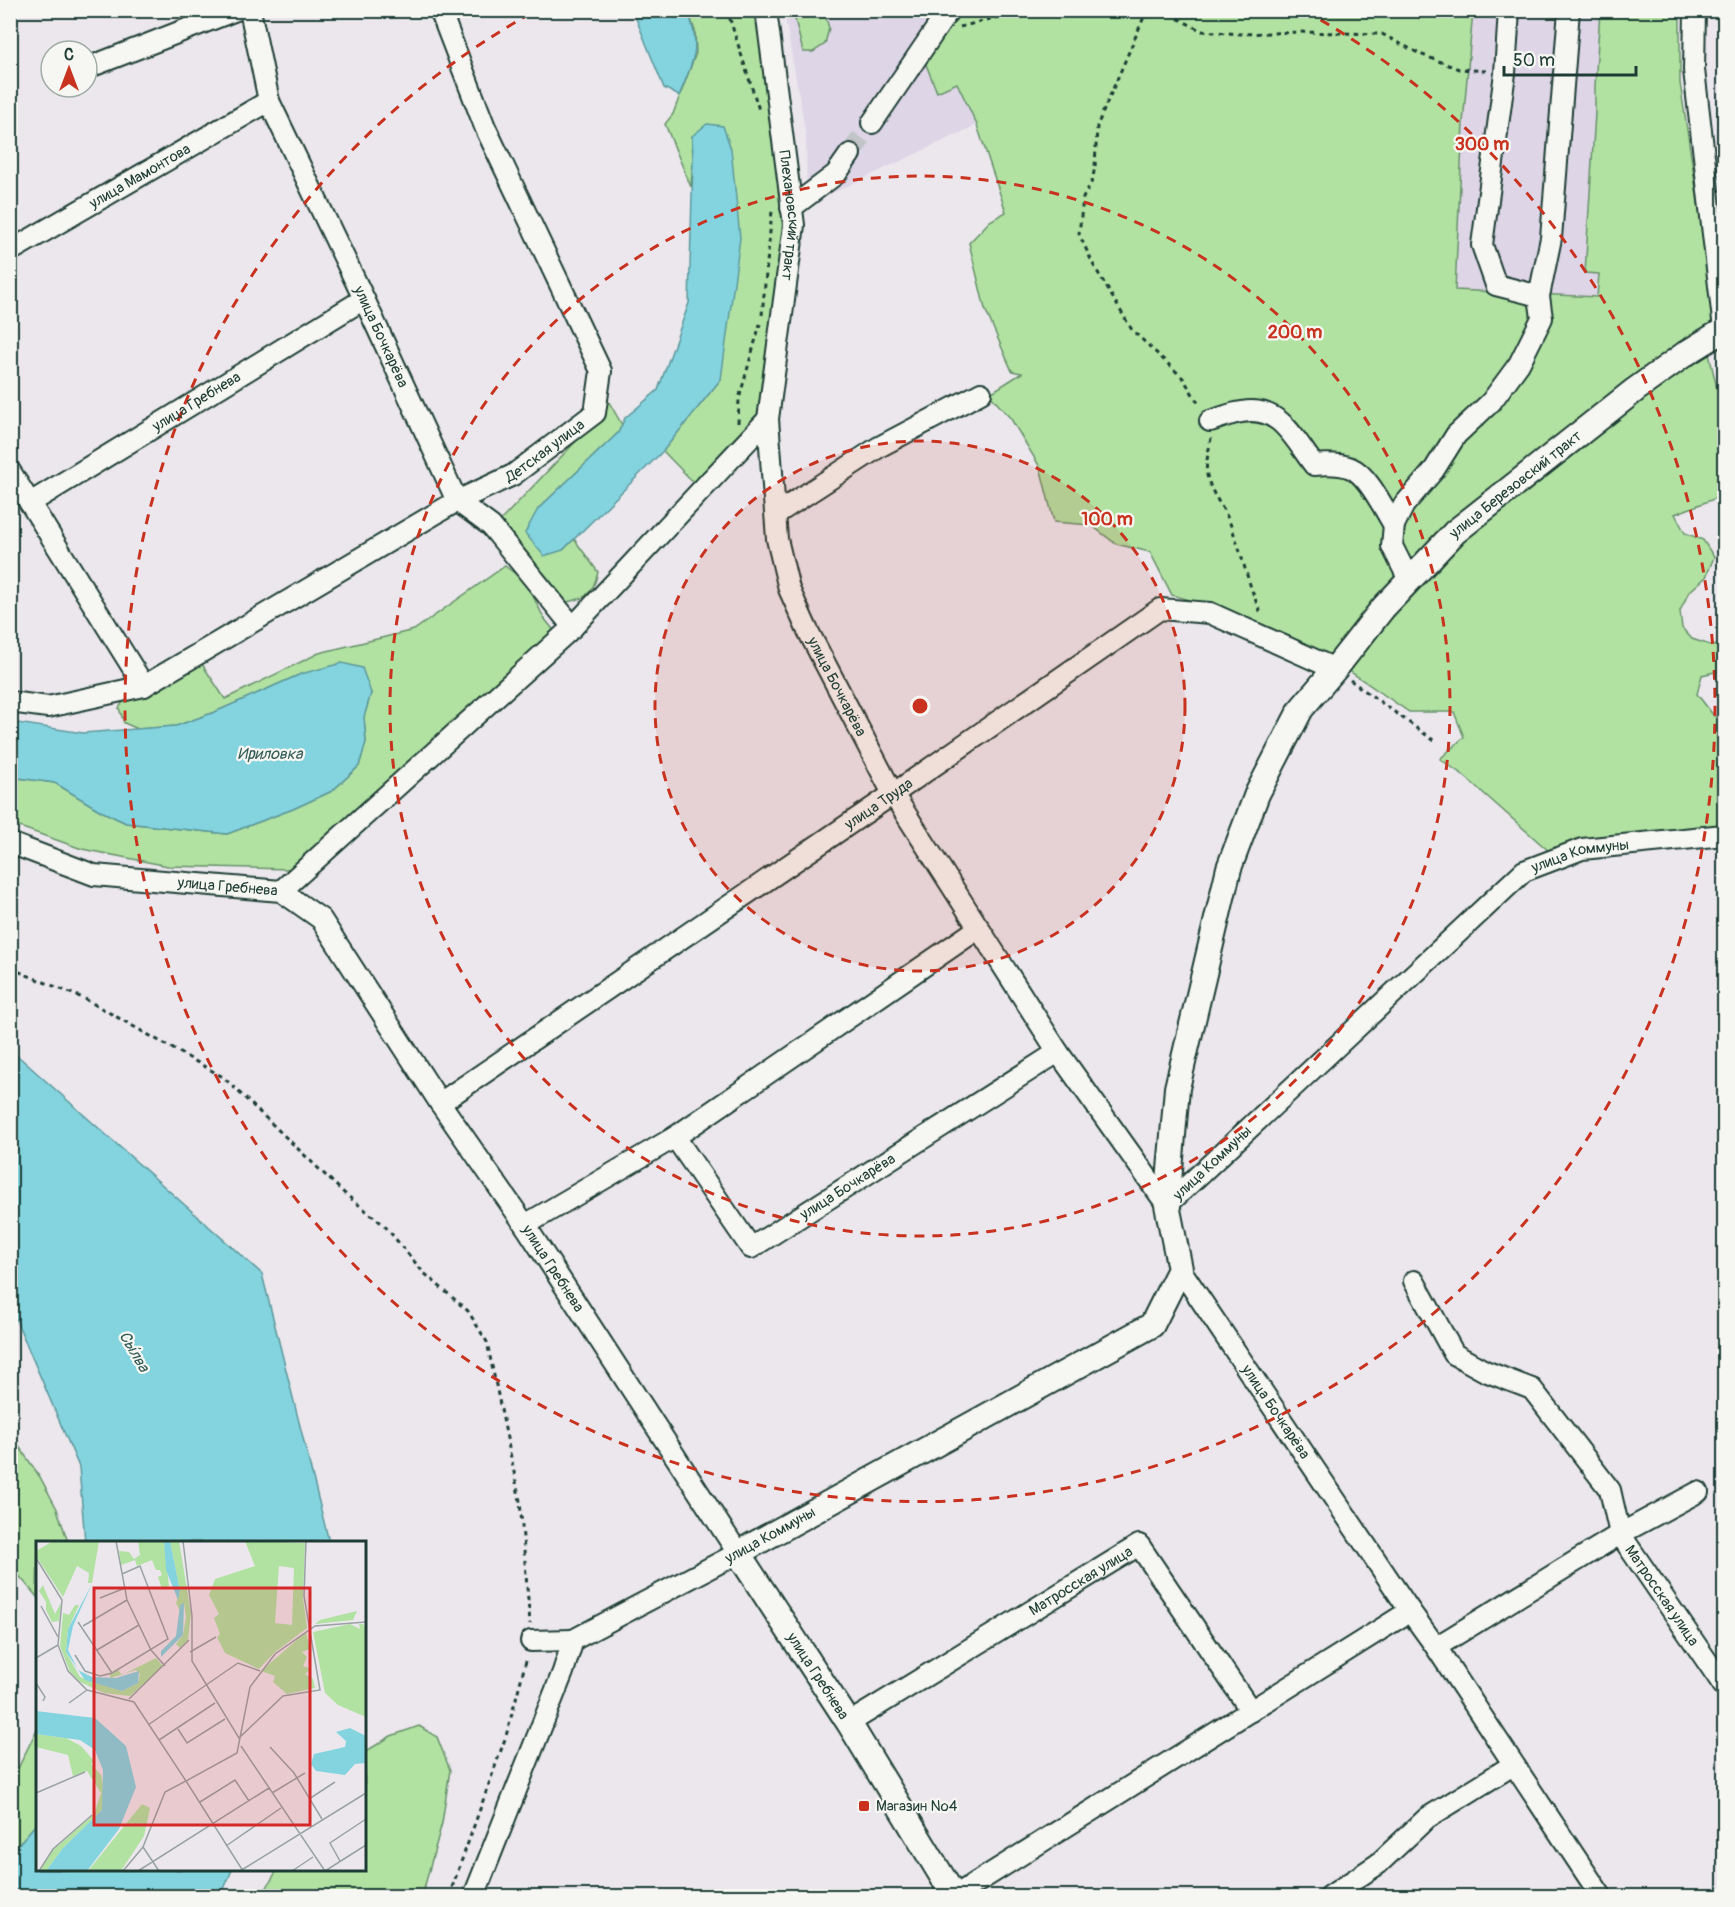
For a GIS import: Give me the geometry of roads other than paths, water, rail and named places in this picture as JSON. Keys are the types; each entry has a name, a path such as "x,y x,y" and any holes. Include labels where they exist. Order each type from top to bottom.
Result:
{"main road":[{"name":"улица Березовский тракт","path":"1335,669 1383,608 1455,532 1635,390 1685,354 1725,330"},
{"name":"улица Коммуны","path":"1167,1205 1177,1088 1229,868 1257,794 1300,709 1335,669"},
{"name":"улица Бочкарёва","path":"1167,1205 1180,1269"},
{"name":"улица Коммуны","path":"738,1553 1152,1326 1180,1269"},
{"name":"улица Гребнева","path":"738,1553 849,1724 954,1896"}],"street":[{"path":"99,63 236,10"},
{"name":"улица Бочкарёва","path":"250,10 269,101 457,501 491,526 573,627"},
{"name":"Детская улица","path":"144,686 457,501 513,475 595,413 601,371 485,126 440,10"},
{"name":"Плехановский тракт","path":"766,10 782,206 794,225 768,419"},
{"path":"872,123 935,34 949,10"},
{"path":"1509,10 1505,73 1482,246 1496,285 1539,296"},
{"path":"1409,580 1392,546 1394,525 1404,505 1434,470 1456,435 1491,402 1520,364 1542,318 1539,296 1551,238 1569,10"},
{"path":"1695,10 1694,70 1725,330"},
{"name":"улица Мамонтова","path":"10,251 269,101"},
{"path":"782,206 836,174 850,154"},
{"name":"улица Гребнева","path":"30,503 364,299"},
{"path":"776,514 879,447 981,393"},
{"path":"1210,421 1244,411 1267,412 1280,420 1314,465 1326,464 1352,468 1364,478 1394,525"},
{"path":"281,891 573,627 768,419"},
{"name":"улица Бочкарёва","path":"768,419 777,539 789,589 806,627 894,794 1058,1052 1167,1205"},
{"path":"10,471 144,686 48,707 10,702"},
{"name":"улица Труда","path":"440,1103 894,794 1160,609 1210,613 1335,669"},
{"name":"улица Коммуны","path":"1167,1205 1524,871 1582,849 1725,835"},
{"name":"улица Гребнева","path":"10,843 94,875 281,891 321,919 440,1103 525,1225 738,1553"},
{"path":"525,1225 675,1137 979,928"},
{"name":"улица Бочкарёва","path":"675,1137 751,1248 1058,1052"},
{"name":"улица Бочкарёва","path":"1180,1269 1410,1611 1437,1647 1601,1896"},
{"name":"Матросская улица","path":"1414,1281 1454,1354 1485,1371 1532,1389 1610,1490 1620,1534 1725,1686"},
{"name":"Матросская улица","path":"1437,1647 1620,1534 1698,1492"},
{"name":"Матросская улица","path":"849,1724 1139,1545 1251,1711"},
{"name":"улица Коммуны","path":"573,1640 738,1553"},
{"path":"954,1896 1410,1611"},
{"path":"474,1896 563,1672 573,1640 531,1641"},
{"path":"1330,1896 1378,1864 1427,1818 1513,1764"}],"water":[{"path":"633,11 688,11 695,46 692,64 679,96 664,88"},
{"path":"707,124 723,126 731,149 740,238 721,379 663,451 563,550 544,556 525,533 538,509 618,433 625,418 658,390 689,303 692,136"},
{"name":"Ириловка","path":"342,663 362,668 371,693 364,717 366,742 359,766 332,791 293,809 227,834 126,823 101,811 55,783 11,777 11,722 83,733 176,726 215,712 301,674"},
{"name":"Сы́лва","path":"10,1049 262,1274 329,1541 85,1541 79,1467 11,1308"},
{"path":"36,1824 36,1871 232,1871 221,1896 11,1896 11,1853"}],"tunnel":[{"path":"850,154 872,123"}],"place":[{"name":"Магазин №4","path":"864,1806"}]}
